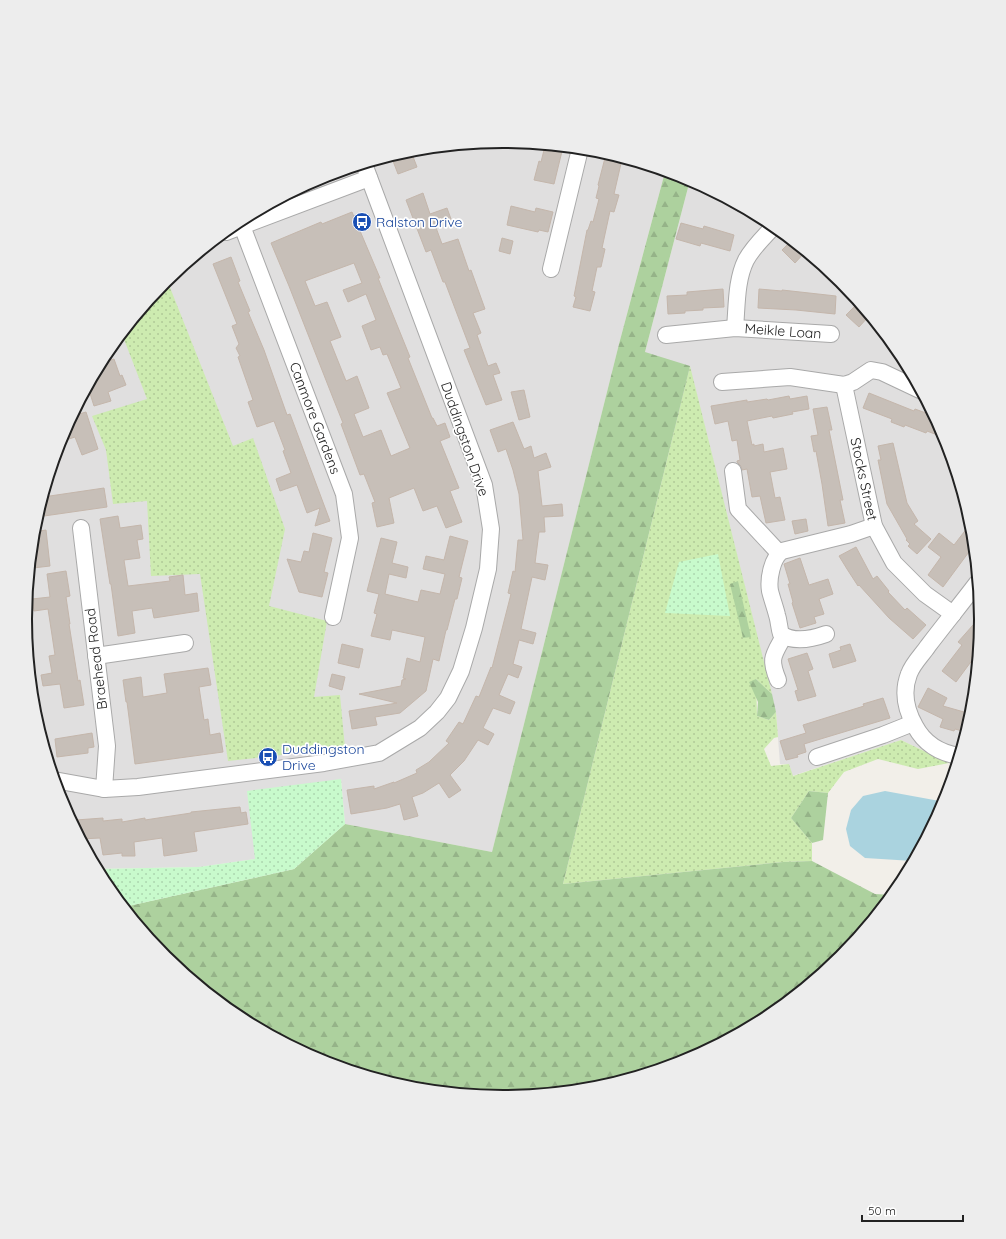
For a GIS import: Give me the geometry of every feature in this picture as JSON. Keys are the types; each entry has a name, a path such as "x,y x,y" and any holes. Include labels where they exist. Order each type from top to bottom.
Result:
{"street":[{"path":"552,269 579,155"},
{"path":"251,222 367,171"},
{"name":"Duddingston Drive","path":"61,781 104,789 138,788 312,765 379,753 420,728 437,712 448,698 461,671 488,569 491,530 484,485 367,171"},
{"name":"Canmore Gardens","path":"242,227 344,494 350,538 334,617"},
{"name":"Meikle Loan","path":"735,328 742,268 746,259 769,231"},
{"name":"Meikle Loan","path":"666,335 735,328 831,334"},
{"path":"722,382 790,377 844,385 853,382 867,371 876,370 912,386"},
{"name":"Stocks Street","path":"844,385 874,526 894,563 925,594 953,614"},
{"path":"733,471 738,509 779,553"},
{"path":"826,634 809,639 790,638 781,634 770,589 771,573 775,559 779,553 790,548 851,534 874,526"},
{"name":"Braehead Road","path":"81,528 107,746 104,789"},
{"path":"954,755 933,747 924,740 913,723 906,708 905,694 909,673 913,666 973,588"},
{"path":"778,680 773,667 773,659 784,636"},
{"path":"96,656 185,643"},
{"path":"817,756 883,735 913,723"}],"shaded area":[{"path":"503,148 564,153 595,158 664,177 619,344 492,852 345,824 341,779 255,859 199,867 104,869 81,828 68,800 57,771 41,711 36,681 32,620 36,558 41,528 57,468 68,439 95,384 111,358 129,333 170,286 192,265 216,246 241,228 295,197 352,173 411,158 442,153"},
{"path":"688,186 738,212 765,228 790,246 814,265 836,286 877,333 911,384 938,439 949,468 965,528 973,589 973,650 965,711 951,763 901,740 792,776 789,764 780,764 776,712 645,352"}],"green space":[{"path":"664,177 688,186 645,352 690,366 563,884 783,862 812,861 875,894 885,895 857,930 836,953 814,974 790,993 765,1011 711,1042 654,1066 595,1081 564,1086 534,1089 472,1089 411,1081 352,1066 323,1055 267,1027 216,993 192,974 170,953 129,906 294,869 345,824 492,852 619,344"},
{"path":"170,286 233,446 253,438 285,529 269,606 327,621 314,697 340,695 345,748 228,761 200,574 151,576 147,501 113,504 106,450 92,416 147,399 124,340"},
{"path":"690,366 772,694 756,679 757,716 769,720 776,712 778,737 774,738 764,749 771,766 789,764 793,776 901,740 949,763 918,769 878,759 844,772 828,793 809,791 791,818 812,843 812,861 783,862 563,884"},
{"path":"718,554 730,616 665,613 679,562"},
{"path":"738,581 751,637 743,638 730,584"},
{"path":"756,679 772,694 776,712 769,720 757,716 758,702 749,682"},
{"path":"341,779 345,824 294,869 129,906 104,869 199,867 255,859 247,791"},
{"path":"809,791 828,793 823,840 812,843 791,818"}],"water":[{"path":"885,791 938,801 908,861 865,858 850,846 846,829 851,810 863,796"}],"building":[{"path":"544,151 562,153 554,184 534,180 539,161 541,162"},
{"path":"413,158 417,167 398,174 393,162"},
{"path":"604,160 621,164 614,194 619,195 614,212 610,211 602,248 605,249 601,267 597,267 592,291 595,292 590,311 573,307 587,230 591,221 593,222 599,199 596,198"},
{"path":"423,193 430,214 447,208 451,219 435,225 442,244 458,239 469,271 471,270 485,309 473,313 481,333 477,335 488,366 496,363 500,373 493,375 502,400 486,405 464,350 470,348 445,282 443,282 431,250 426,252 406,200"},
{"path":"511,206 535,212 536,208 553,212 548,232 539,230 538,232 507,225"},
{"path":"352,212 380,278 378,278 410,357 408,358 432,418 437,426 445,423 450,437 440,441 459,488 450,491 462,522 446,528 437,506 423,511 414,488 389,498 394,523 377,527 372,503 375,502 364,474 360,475 341,424 343,423 271,243 321,222 322,224","holes":["354,263 362,283 343,290 348,302 366,294 376,320 362,326 371,350 380,347 383,355 387,354 401,388 387,393 410,448 391,456 381,430 363,437 354,414 369,408 357,376 346,381 330,341 341,337 327,302 315,306 305,281"]},
{"path":"681,223 703,229 704,226 734,235 730,251 701,243 700,246 676,239"},
{"path":"502,238 513,241 510,254 499,251"},
{"path":"788,244 802,255 795,263 782,250"},
{"path":"231,257 240,281 238,282 250,311 248,312 264,350 287,415 290,414 330,521 315,526 320,508 307,513 297,485 280,491 276,479 291,473 283,451 285,450 274,421 257,427 248,402 253,400 238,357 240,356 236,348 239,344 232,326 237,324 213,264"},
{"path":"723,289 724,307 703,308 703,310 668,314 667,296 687,295 687,292"},
{"path":"759,289 836,296 835,314 758,308"},
{"path":"855,306 866,320 859,327 846,315"},
{"path":"114,359 120,376 122,375 126,385 108,392 111,401 94,406 90,394 110,360"},
{"path":"524,390 530,417 519,420 511,392"},
{"path":"869,393 914,411 915,409 926,413 936,434 927,431 926,433 905,425 904,427 891,422 892,419 863,408"},
{"path":"789,396 790,399 807,396 809,409 792,412 793,414 773,418 772,416 747,421 752,445 763,444 764,452 783,448 787,469 770,472 775,498 780,497 785,520 766,523 760,496 752,497 747,469 742,470 741,466 737,462 740,460 737,440 732,441 728,421 715,424 711,406 747,400 747,402"},
{"path":"827,407 832,430 829,430 843,500 840,500 845,523 828,526 816,451 814,452 811,436 818,435 813,409"},
{"path":"86,412 98,449 82,455 75,437 68,439 80,414"},
{"path":"513,422 524,449 531,446 534,458 546,453 551,467 538,471 542,506 562,504 563,516 544,517 545,532 539,532 535,563 548,565 545,580 532,577 521,629 536,633 533,644 519,640 513,664 522,667 518,678 508,674 499,695 515,702 510,714 493,708 483,728 494,734 488,745 478,740 464,761 450,775 461,790 449,798 439,783 423,793 412,797 418,816 404,820 400,804 387,808 351,814 347,790 374,786 374,789 394,783 417,773 416,770 429,762 449,743 446,741 459,722 463,724 476,696 479,697 491,667 492,668 511,594 508,593 513,571 515,572 518,540 523,540 519,494 513,470 506,449 498,452 490,430"},
{"path":"893,443 907,503 918,521 914,524 931,539 917,554 908,546 910,544 906,540 907,539 887,504 878,460 881,460 878,446"},
{"path":"104,488 107,507 44,516 49,496"},
{"path":"118,516 120,528 141,525 143,539 137,540 140,558 124,560 128,586 170,581 169,577 183,575 185,595 197,593 199,611 154,618 152,608 132,611 135,633 118,636 100,519"},
{"path":"806,519 808,531 795,534 792,521"},
{"path":"46,530 50,566 35,568 36,558 41,531"},
{"path":"965,530 969,552 943,587 928,575 941,557 928,547 939,533 954,545"},
{"path":"313,533 332,538 324,572 328,573 322,597 299,592 287,559 301,562 304,551 309,552"},
{"path":"450,536 468,541 459,577 462,578 457,599 455,599 446,630 439,661 433,659 426,691 400,713 375,717 377,725 352,729 349,711 397,703 359,694 401,686 402,680 406,679 403,678 407,658 420,662 425,637 392,630 390,640 371,636 377,614 374,613 379,594 367,591 381,538 397,542 392,563 408,567 406,578 389,574 385,594 418,602 421,590 440,594 445,574 423,569 426,556 444,560"},
{"path":"856,547 873,579 877,576 889,591 888,592 905,610 907,608 926,625 913,639 889,618 859,585 858,586 847,569 839,556"},
{"path":"800,558 809,585 828,579 833,594 819,599 824,614 814,617 816,623 800,628 792,603 788,584 790,584 784,564"},
{"path":"66,571 70,596 66,597 69,624 78,681 80,680 84,705 64,708 60,684 43,686 41,675 52,673 49,656 55,655 48,609 34,611 33,599 50,597 47,574"},
{"path":"974,624 972,660 956,682 942,671 962,645 958,642"},
{"path":"342,644 363,649 359,668 338,663"},
{"path":"850,644 856,661 833,668 829,654 841,650 840,647"},
{"path":"807,653 813,669 808,671 816,696 798,701 795,691 798,690 788,659"},
{"path":"208,668 211,685 199,687 204,720 208,719 210,735 220,733 223,752 135,764 123,680 141,677 143,697 167,693 164,674"},
{"path":"332,674 345,677 342,690 329,686"},
{"path":"928,688 947,698 943,706 965,712 960,730 955,729 954,731 940,727 943,719 918,707"},
{"path":"883,698 890,718 804,744 806,752 797,755 798,757 786,760 780,741 806,733 803,725 864,706 863,704"},
{"path":"92,733 94,747 88,748 88,753 57,757 55,739"},
{"path":"240,807 241,813 246,812 248,824 194,832 197,851 164,856 162,838 134,842 135,856 122,856 122,853 103,855 100,838 87,839 77,820 103,818 103,821 122,819 122,822 145,818 145,820 191,812"}],"place":[{"name":"Ralston Drive","path":"362,222"},
{"name":"Duddingston Drive","path":"268,757"}]}
